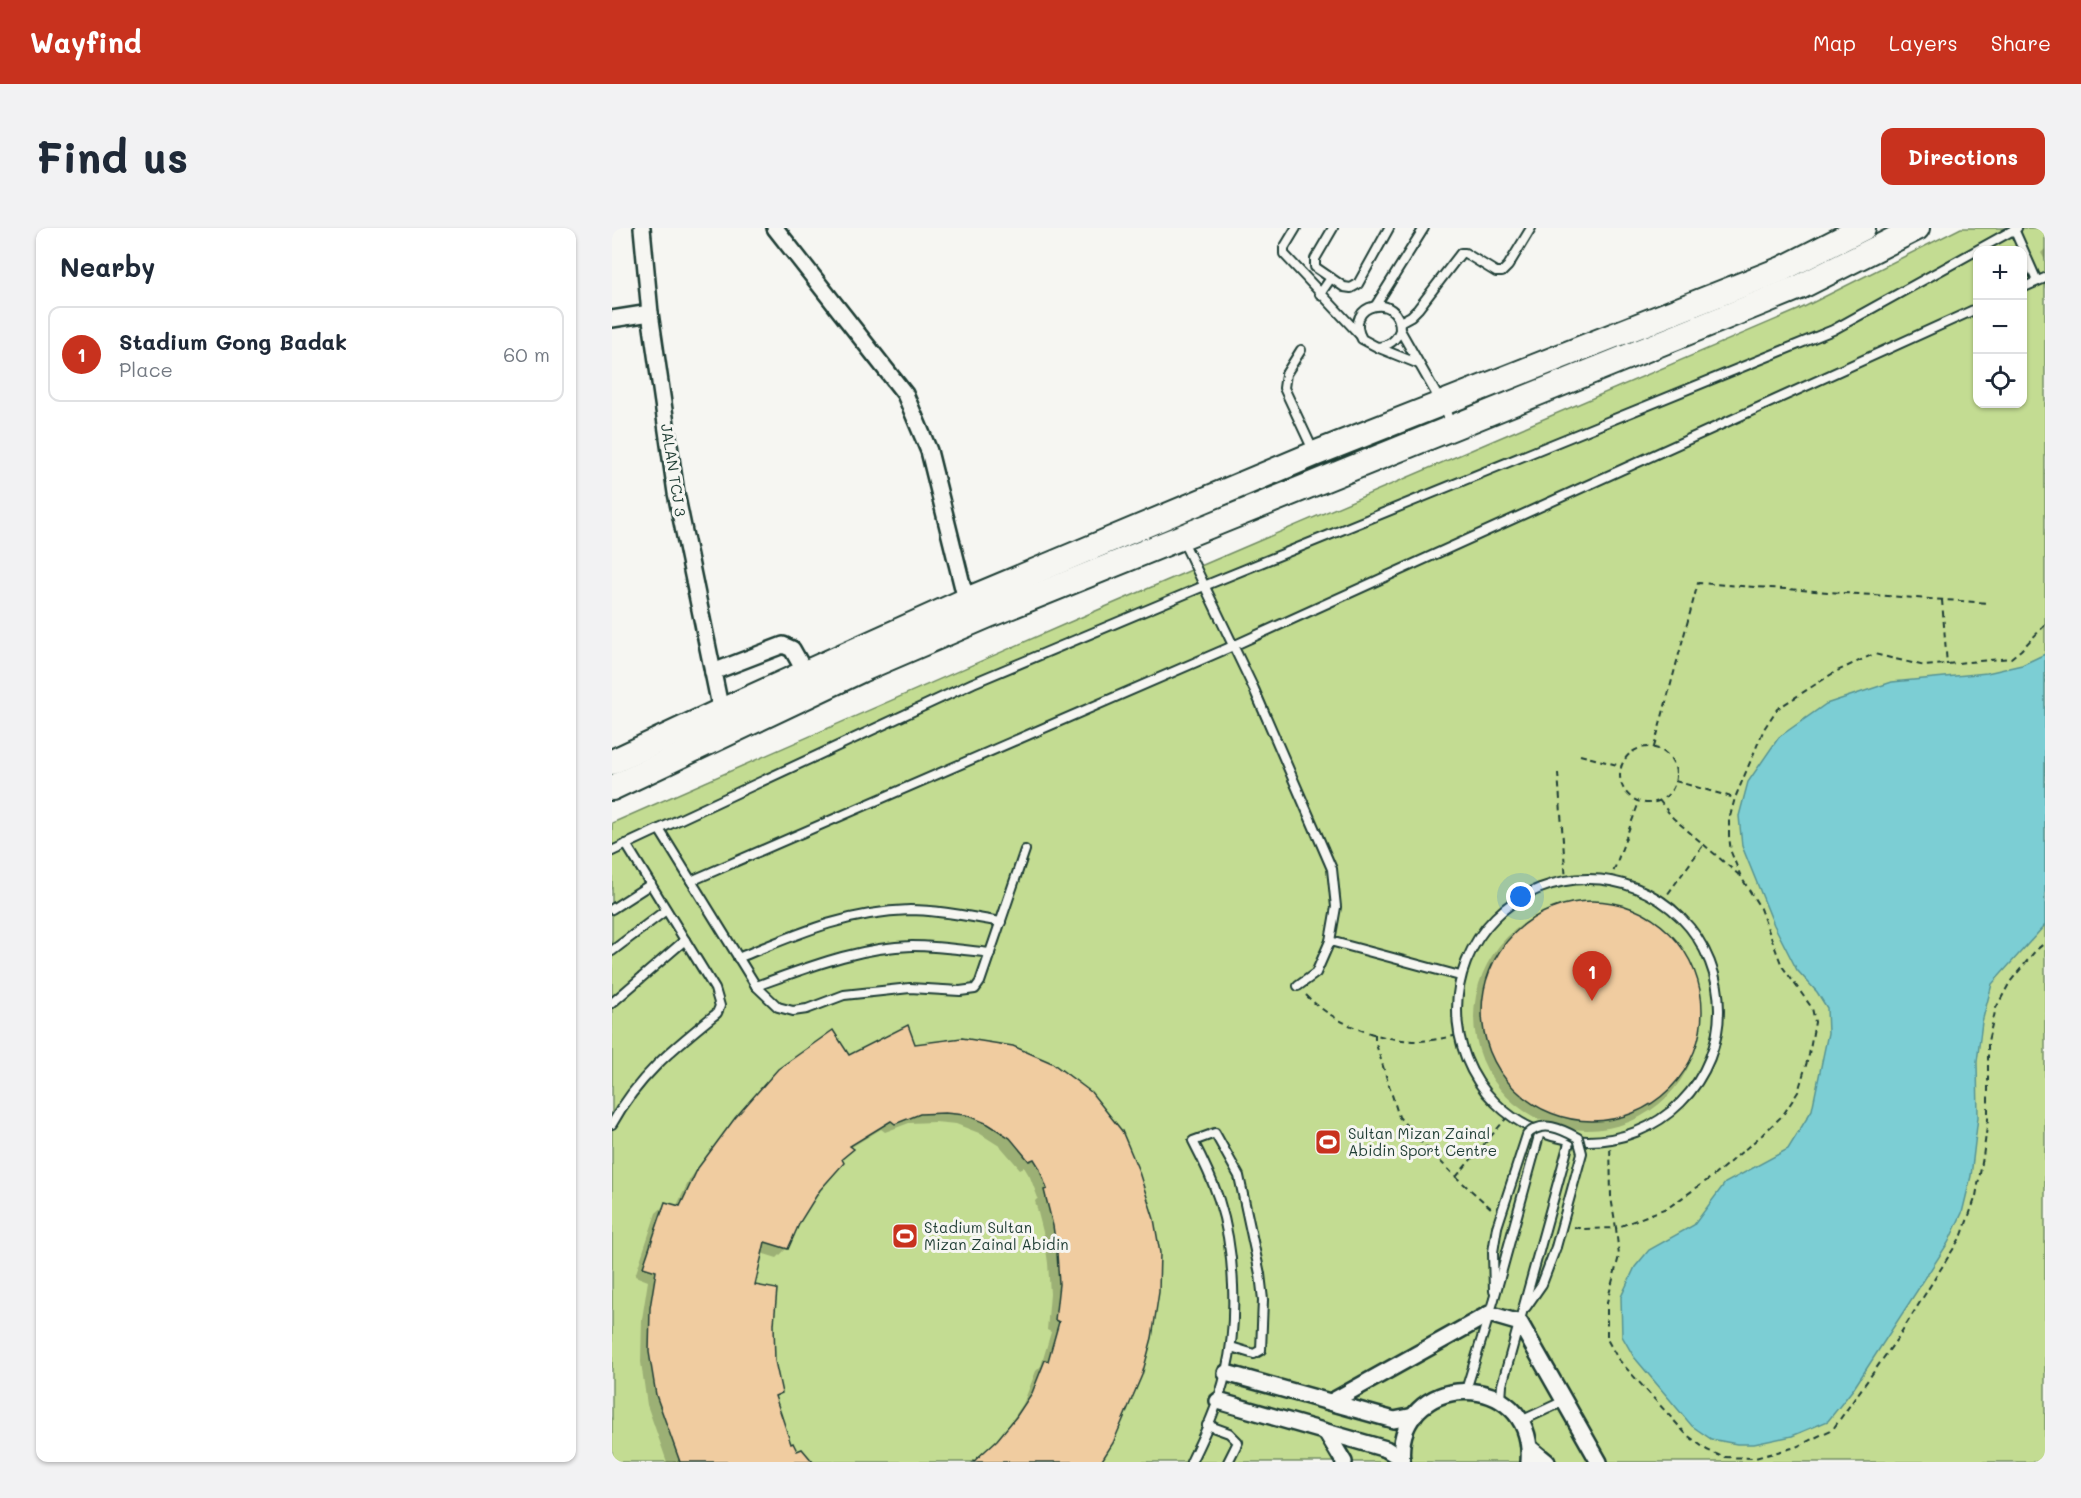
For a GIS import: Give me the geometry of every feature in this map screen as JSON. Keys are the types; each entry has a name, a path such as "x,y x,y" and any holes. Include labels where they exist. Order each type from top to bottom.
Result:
{"main road":[{"path":"612,788 861,670 999,610 1314,454 1782,269 1834,234 1863,228"},
{"path":"612,762 966,600 1452,426 1800,287 1917,228"}],"street":[{"name":"JALAN TCJ 3","path":"642,228 650,313 676,493 721,711"},
{"path":"776,228 905,393 929,452 966,600"},
{"path":"612,319 650,313"},
{"path":"713,672 783,645 792,649 805,672"},
{"path":"1331,1402 1489,1314 1522,1316 1564,1401 1599,1462"},
{"path":"1226,1373 1394,1420 1414,1416"},
{"path":"1402,1461 1402,1444 1414,1416 1437,1397 1466,1390 1478,1391 1501,1400 1521,1421 1527,1434 1530,1455 1547,1462"},
{"path":"1218,1401 1386,1449 1402,1461"},
{"path":"1326,1432 1344,1462"}],"lane":[{"path":"1296,228 1284,248 1284,254 1320,294 1366,343 1419,364"},
{"path":"1333,228 1314,263 1315,267 1344,287 1351,288 1358,284 1389,228"},
{"path":"1376,305 1424,228"},
{"path":"1377,347 1389,345 1398,336 1400,326 1418,309 1461,253 1465,253 1496,272 1502,272 1508,266 1529,229"},
{"path":"612,851 973,683 1204,586 1833,330 2015,229 2041,280 2027,286"},
{"path":"1320,294 1330,278"},
{"path":"1359,334 1360,315 1370,307 1383,305 1394,311 1452,426"},
{"path":"691,881 1233,646 1973,310"},
{"path":"1301,350 1286,374 1284,388 1314,454"},
{"path":"1176,524 1254,689 1332,869 1336,907 1330,941 1316,973 1298,986"},
{"path":"659,829 756,986 778,1007 794,1011 807,1009 844,995 910,987 960,991 975,989 980,982 1025,850"},
{"path":"612,1124 633,1090 666,1054 717,1013 720,1006 715,989 626,844"},
{"path":"1588,879 1610,881 1637,889 1662,902 1685,922 1702,945 1709,959 1718,994 1718,1031 1704,1073 1686,1097 1665,1117 1639,1131 1610,1139 1569,1139 1540,1132 1509,1115 1486,1093 1468,1066 1458,1035 1456,1011 1460,976 1476,939 1504,908 1533,891 1566,881 1588,879"},
{"path":"612,909 651,884"},
{"path":"612,951 666,910"},
{"path":"738,958 819,925 868,914 911,910 930,911 1001,922"},
{"path":"612,1003 685,940"},
{"path":"1330,941 1460,976"},
{"path":"756,986 828,961 872,950 911,946 990,953"},
{"path":"1494,1299 1492,1262 1497,1227 1524,1140 1531,1130 1543,1126 1573,1135 1578,1138 1581,1146 1581,1159 1563,1224 1542,1284 1522,1316"},
{"path":"1466,1390 1494,1299 1540,1132"},
{"path":"1191,1462 1218,1401 1231,1347 1233,1292 1229,1243 1220,1202 1193,1141 1215,1133 1239,1176 1260,1274 1263,1300 1261,1350 1254,1354 1231,1347"},
{"path":"1501,1400 1502,1385 1569,1139"},
{"path":"1521,1421 1564,1401"},
{"path":"1208,1425 1228,1433 1238,1442 1228,1462"}],"path":[{"path":"1654,747 1698,584 1989,603"},
{"path":"1942,600 1947,665"},
{"path":"1563,1224 1583,1229 1616,1228 1669,1207 1712,1177 1762,1135 1783,1115 1798,1092 1815,1022 1812,1008 1782,966 1759,906 1741,877 1731,852 1729,836 1729,820 1735,798 1764,729 1777,709 1834,672 1874,654 1925,666 2011,658 2045,625"},
{"path":"1654,747 1672,760 1675,781 1667,795 1650,803 1640,801 1626,792 1621,784 1621,766 1631,752 1639,748 1654,747"},
{"path":"1580,755 1621,766"},
{"path":"1558,774 1566,881"},
{"path":"1675,781 1735,798"},
{"path":"1659,800 1673,818 1741,877"},
{"path":"1610,881 1640,801"},
{"path":"1662,902 1704,844"},
{"path":"1610,1139 1611,1197 1619,1256 1607,1302 1607,1339 1618,1359 1687,1434 1707,1450 1723,1457 1755,1458 1796,1448 1833,1430 1897,1339 1962,1235 1976,1196 1983,1156 1988,1119 1988,1041 1996,1008 2010,982 2036,950 2045,944"},
{"path":"1298,986 1328,1013 1350,1025 1375,1034 1397,1040 1419,1041 1458,1035"},
{"path":"1375,1034 1399,1118 1456,1177 1501,1217"},
{"path":"1456,1177 1509,1115"}],"green space":[{"name":"Sultan Mizan Zainal Abidin Sport Centre","path":"1961,228 2045,228 2045,1462 612,1462 612,823 1070,622 1798,310"}],"water":[{"path":"2045,654 2045,925 1992,984 1982,1022 1977,1062 1978,1117 1971,1176 1962,1213 1948,1243 1854,1388 1828,1421 1792,1436 1754,1444 1737,1444 1711,1439 1692,1426 1634,1357 1622,1336 1621,1297 1635,1267 1649,1250 1694,1225 1725,1183 1788,1149 1812,1110 1828,1033 1827,1008 1817,992 1797,970 1774,925 1742,846 1739,816 1748,782 1779,737 1826,704 1892,682 1987,673 2022,665"}],"building":[{"path":"1581,901 1603,901 1634,909 1653,919 1670,933 1684,950 1694,969 1700,989 1702,1011 1700,1033 1694,1053 1684,1072 1670,1089 1653,1103 1624,1117 1603,1121 1581,1121 1560,1117 1540,1108 1522,1096 1507,1081 1486,1043 1482,1022 1482,1000 1486,979 1495,959 1507,941 1522,926 1560,905"},
{"path":"908,1025 915,1044 962,1038 1013,1046 1052,1063 1091,1092 1122,1131 1138,1169 1154,1219 1160,1253 1159,1292 1152,1338 1142,1375 1113,1443 1101,1462 973,1462 997,1440 1016,1417 1032,1393 1045,1360 1048,1361 1059,1322 1055,1320 1059,1284 1053,1226 1044,1190 1047,1189 1039,1167 1034,1159 1029,1161 1010,1138 988,1124 966,1115 920,1114 895,1124 891,1121 850,1146 854,1149 842,1159 844,1163 820,1190 800,1222 788,1249 765,1242 755,1285 777,1289 774,1324 775,1361 782,1393 775,1396 791,1444 793,1443 797,1451 802,1449 813,1462 680,1462 656,1395 649,1352 650,1308 656,1271 643,1267 665,1202 680,1206 698,1168 735,1118 778,1069 833,1030 849,1055"}],"place":[{"name":"Stadium Gong Badak","path":"1592,1001"},
{"name":"Sultan Mizan Zainal Abidin Sport Centre","path":"1328,1142"},
{"name":"Stadium Sultan Mizan Zainal Abidin","path":"905,1236"}]}
